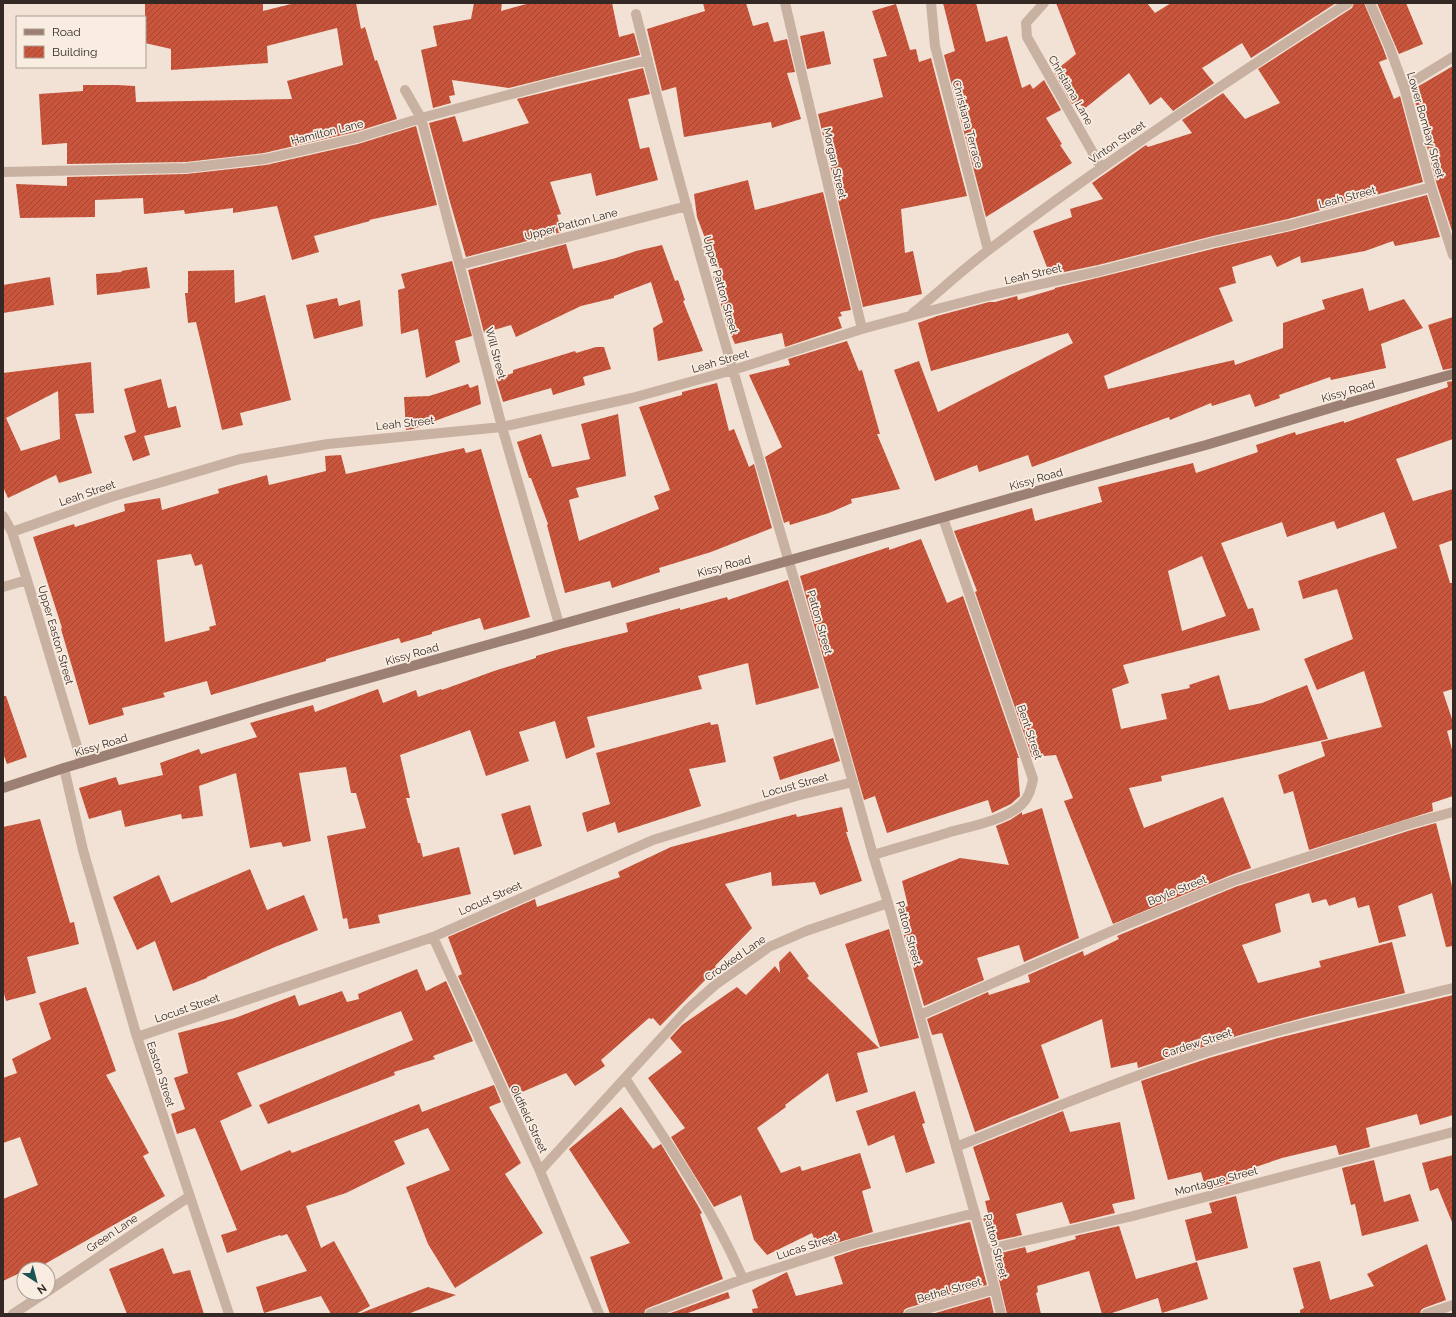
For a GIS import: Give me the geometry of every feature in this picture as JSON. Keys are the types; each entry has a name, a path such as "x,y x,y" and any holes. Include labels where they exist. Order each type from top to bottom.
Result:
{"main road":[{"name":"Kissy Road","path":"3,788 64,768 291,700 559,624 1206,445 1344,404 1453,374"}],"street":[{"name":"Morgan Street","path":"785,3 862,330"},
{"name":"Christiana Terrace","path":"931,3 935,46 988,250"},
{"name":"Christiana Lane","path":"1044,3 1026,22 1027,37 1101,167"},
{"name":"Vinton Street","path":"910,316 988,250 1101,167 1202,98 1348,3"},
{"name":"Lower Bombay Street","path":"1370,3 1389,46 1404,88 1431,187 1453,255"},
{"name":"Upper Patton Street","path":"636,14 687,206 733,370 790,561"},
{"path":"1404,88 1453,57"},
{"name":"Hamilton Lane","path":"3,172 186,168 265,159 357,138 421,118 557,82 648,60"},
{"name":"Will Street","path":"405,90 421,118 502,427 559,624"},
{"name":"Leah Street","path":"12,532 111,497 240,459 328,444 502,427 632,398 733,370 910,316 987,296 1100,271 1214,242 1290,225 1431,187"},
{"name":"Upper Patton Lane","path":"460,265 687,206"},
{"name":"Upper Easton Street","path":"3,516 12,532 82,763"},
{"name":"Bent Street","path":"873,855 991,820 1014,810 1022,804 1029,796 1032,786 1033,779 943,518"},
{"name":"Patton Street","path":"790,561 920,1015 975,1213 1001,1314"},
{"path":"3,587 27,580"},
{"name":"Easton Street","path":"64,768 84,850 137,1037 228,1314"},
{"name":"Locust Street","path":"137,1037 433,937 652,840 796,796 853,782"},
{"name":"Boyle Street","path":"920,1015 1130,923 1233,881 1409,824 1453,812"},
{"name":"Crooked Lane","path":"540,1171 687,1010 715,985 769,948 806,931 888,903"},
{"name":"Oldfield Street","path":"433,937 540,1171 599,1314"},
{"name":"Cardew Street","path":"956,1147 1174,1062 1256,1037 1453,988"},
{"path":"625,1078 716,1223 742,1279"},
{"name":"Montague Street","path":"985,1250 1133,1216 1453,1132"},
{"name":"Green Lane","path":"56,1286 190,1196"},
{"name":"Lucas Street","path":"650,1314 742,1279 856,1243 975,1213"},
{"name":"Bethel Street","path":"909,1314 995,1289"},
{"path":"13,1314 33,1301"},
{"path":"1426,1314 1453,1305"}],"building":[{"path":"145,3 263,3 263,11 295,3 356,3 361,29 365,27 375,61 377,60 397,119 355,132 264,153 186,162 67,164 67,143 42,145 39,94 83,91 83,85 117,85 135,86 136,102 292,99 287,81 343,65 337,28 267,46 268,63 171,70 171,49 146,43"},
{"path":"474,3 502,3 501,11 530,3 612,3 619,37 634,33 640,55 509,88 452,80 455,95 449,96 451,103 433,108 421,50 437,46 433,26 471,19"},
{"path":"703,3 746,3 753,26 768,22 774,42 787,39 795,72 787,73 801,119 772,128 771,122 684,137 676,87 662,91 647,29 705,11"},
{"path":"943,3 976,3 986,42 1007,36 1022,88 1030,84 1033,89 1044,80 1061,110 1046,118 1062,144 1060,145 1072,163 986,217 944,55 955,51"},
{"path":"1056,3 1147,3 1155,13 1171,3 1336,3 1251,58 1242,43 1202,68 1214,83 1173,111 1161,97 1150,105 1129,73 1084,109 1077,101 1072,104 1054,72 1076,54"},
{"path":"1354,3 1364,3 1383,48 1387,59 1379,62 1394,99 1400,96 1423,182 1288,219 1098,265 1050,275 1033,231 1072,217 1070,209 1103,199 1092,183 1146,145 1148,147 1192,133 1182,120 1223,93 1245,119 1280,103 1258,69 1352,8"},
{"path":"1377,3 1406,3 1423,44 1399,54"},
{"path":"896,4 910,50 916,49 919,62 931,58 967,196 901,209 905,253 913,251 922,294 863,307 818,114 883,97 873,59 887,56 872,11"},
{"path":"824,31 831,64 807,69 800,36"},
{"path":"1453,66 1453,234 1437,185 1412,90"},
{"path":"643,68 650,94 628,99 640,149 649,147 658,180 596,196 591,173 550,182 561,214 557,215 562,232 466,257 429,123 455,116 463,142 529,123 517,99"},
{"path":"416,126 437,205 369,220 370,221 314,236 319,252 292,260 277,206 233,213 233,208 185,214 184,210 144,214 143,198 95,200 95,217 20,218 16,184 67,186 67,177 186,174 266,165 358,144"},
{"path":"748,180 755,210 823,192 851,310 840,312 842,316 838,317 842,328 785,347 782,333 735,344 727,326 713,277 719,275 697,217 694,194"},
{"path":"1427,195 1440,237 1395,246 1393,241 1365,251 1301,263 1300,256 1277,267 1271,255 1232,267 1236,283 1219,288 1233,321 1104,376 1108,389 1234,360 1235,365 1283,348 1283,323 1325,309 1322,300 1363,288 1369,311 1404,299 1423,328 1381,344 1386,368 1331,380 1330,377 1279,395 1280,398 1255,407 1250,394 1212,406 1211,403 1170,420 1169,417 1032,467 1028,455 979,472 977,465 935,481 894,370 919,361 938,412 1073,343 1068,333 931,371 918,323 937,316 989,302 995,302 1017,296 1018,300 1055,288 1291,231"},
{"path":"566,244 573,269 662,245 675,281 678,280 685,300 683,301 703,351 658,361 653,328 663,322 651,282 614,296 614,298 581,306 516,337 511,325 484,333 468,270"},
{"path":"452,261 472,336 455,341 460,362 426,378 418,329 401,334 398,290 405,288 401,274"},
{"path":"147,267 150,288 97,295 96,274 122,272 121,271"},
{"path":"234,270 235,303 265,295 291,400 240,413 243,425 222,430 196,322 188,323 185,293 188,293 188,271"},
{"path":"50,277 54,305 3,313 3,285"},
{"path":"337,298 339,306 360,300 363,326 314,339 306,305"},
{"path":"1453,317 1453,368 1443,370 1428,325"},
{"path":"847,341 859,371 862,370 880,434 877,434 900,489 851,499 852,503 829,513 790,525 789,521 784,523 765,457 782,447 749,375 790,365 788,359"},
{"path":"596,347 604,347 611,369 583,377 585,385 553,395 551,388 503,402 496,379 513,373 513,370 575,351 576,353"},
{"path":"91,362 94,413 75,414 92,473 59,483 56,475 8,498 3,487 3,373","holes":["58,391 60,439 21,451 6,418"]},
{"path":"161,379 168,408 176,406 181,427 144,436 150,455 133,461 124,436 136,432 124,389"},
{"path":"1453,381 1453,439 1396,459 1413,501 1453,489 1453,540 1439,545 1450,583 1453,583 1453,689 1443,692 1453,722 1453,729 1447,731 1453,753 1453,796 1432,803 1433,811 1309,850 1293,791 1284,794 1278,775 1325,756 1321,742 1382,727 1364,671 1317,690 1304,659 1353,639 1337,589 1303,599 1298,581 1397,548 1384,512 1337,529 1334,521 1287,537 1282,522 1221,543 1248,609 1253,608 1260,630 1123,665 1129,683 1112,689 1121,729 1167,719 1161,694 1190,688 1189,685 1219,675 1229,710 1262,703 1307,685 1328,739 1161,776 1162,781 1129,788 1144,828 1223,797 1251,868 1113,924 1064,801 1073,798 1056,755 1032,757 975,592 977,591 954,531 1032,508 1035,521 1102,502 1098,487 1193,463 1196,473 1258,452 1256,445 1295,432 1296,435 1344,421 1344,423 1448,387 1447,382","holes":["1202,556 1226,616 1182,631 1168,571"]},
{"path":"717,383 729,431 734,429 749,467 754,464 772,528 711,552 659,568 660,572 612,588 610,581 565,593 547,525 548,524 531,478 529,478 517,442 541,434 552,467 590,459 581,424 618,414 626,476 576,488 579,497 569,500 579,541 659,509 654,496 670,490 639,407 682,395 682,392"},
{"path":"468,384 470,388 478,385 481,404 413,429 406,430 404,397 429,396"},
{"path":"464,448 466,453 481,449 530,617 484,630 480,618 401,643 399,638 211,695 207,681 163,693 165,697 122,708 124,715 89,725 61,629 62,628 33,537 74,524 75,527 125,511 124,504 160,498 162,510 219,493 218,489 267,475 269,485 326,471 325,456 341,455 346,474","holes":["191,554 195,566 202,564 216,625 209,627 210,630 165,642 157,560"]},
{"path":"921,539 947,603 963,596 1019,758 1017,758 1020,796 1011,804 992,813 988,800 887,833 875,796 864,800 800,576 889,547 889,550"},
{"path":"788,580 819,688 756,705 748,663 698,676 702,689 587,717 595,747 566,759 555,721 519,732 529,761 486,776 470,730 400,755 410,798 406,798 423,857 459,847 471,894 378,915 380,923 349,929 347,918 343,919 327,836 366,828 356,793 351,793 346,767 299,773 311,841 283,847 281,842 250,848 236,773 199,786 203,816 182,819 181,814 125,827 121,810 89,819 79,788 116,777 119,785 163,775 160,763 199,749 201,754 257,737 250,723 313,705 315,712 378,689 383,703 416,690 418,697 536,658 536,656 628,632 626,623 727,597 728,600"},
{"path":"3,696 6,696 27,757 7,764 3,753"},
{"path":"710,722 711,725 718,724 726,762 689,769 701,806 618,833 615,822 587,832 582,813 610,804 596,753"},
{"path":"833,738 840,761 780,780 773,757"},
{"path":"530,805 542,846 514,855 501,814"},
{"path":"842,807 848,832 846,832 862,881 820,895 815,882 772,886 771,872 725,884 752,928 715,966 717,968 660,1026 653,1018 649,1018 601,1060 605,1066 575,1086 566,1073 513,1096 458,976 462,974 448,937 535,899 537,907 620,877 618,872 671,847 796,814 797,817"},
{"path":"1042,808 1079,938 1024,962 1019,945 977,958 984,980 924,1006 901,925 903,924 898,909 908,906 902,881 960,858 1009,865 996,826 1010,820 1022,812 1022,815"},
{"path":"40,819 70,923 74,922 79,944 27,957 36,993 6,1001 3,990 3,827"},
{"path":"1436,823 1453,890 1453,946 1446,947 1432,893 1398,906 1406,936 1379,943 1369,905 1358,908 1355,897 1329,906 1326,899 1312,903 1309,893 1275,904 1281,932 1242,945 1258,983 1321,967 1319,961 1392,942 1405,993 1240,1035 1138,1068 1137,1062 1111,1068 1102,1019 1041,1045 1059,1098 975,1132 942,1033 932,1035 927,1019 988,992 989,995 1030,982 1028,975 1083,951 1084,956 1119,939 1117,936 1235,887"},
{"path":"250,869 267,910 304,895 318,930 275,947 207,978 173,991 155,941 137,950 113,897 159,875 171,903"},
{"path":"889,929 919,1038 880,1047 845,944"},
{"path":"790,951 809,976 807,978 879,1048 857,1053 868,1092 836,1102 828,1073 757,1128 781,1173 800,1166 802,1171 860,1153 871,1188 862,1191 873,1232 830,1245 826,1235 815,1241 812,1233 767,1255 754,1240 741,1195 714,1207 671,1137 685,1128 648,1078 682,1052 670,1038 682,1025 737,987 746,995 775,966 780,973 779,962"},
{"path":"417,969 426,991 446,981 473,1041 433,1056 435,1059 394,1072 395,1075 268,1124 259,1105 413,1040 401,1011 237,1073 252,1106 220,1121 241,1171 290,1150 292,1153 419,1104 422,1112 494,1085 501,1102 489,1107 521,1163 505,1174 543,1233 455,1288 428,1244 406,1187 450,1170 427,1126 428,1128 394,1141 405,1164 346,1193 306,1206 321,1248 334,1241 370,1306 356,1314 331,1314 321,1296 264,1313 256,1287 307,1271 287,1234 227,1253 221,1235 237,1230 195,1128 177,1134 171,1114 185,1109 174,1078 188,1073 178,1033 235,1018 295,995 299,1006 342,991 347,1002 359,999 358,994"},
{"path":"86,987 116,1071 106,1075 149,1153 143,1156 165,1196 50,1261 16,1261 16,1275 3,1281 3,1199 38,1185 20,1137 3,1143 3,1078 17,1073 12,1059 51,1039 39,1003"},
{"path":"1453,995 1453,1115 1420,1125 1417,1114 1366,1128 1370,1147 1339,1155 1336,1145 1282,1158 1235,1174 1236,1177 1231,1178 1232,1183 1206,1190 1201,1172 1168,1180 1141,1081 1209,1058 1278,1038"},
{"path":"915,1091 925,1123 922,1124 935,1163 906,1173 894,1135 868,1146 856,1111"},
{"path":"621,1107 653,1149 661,1144 697,1204 702,1213 700,1214 723,1279 648,1308 645,1310 644,1314 610,1314 590,1257 630,1243 569,1149"},
{"path":"1063,1111 1070,1132 1120,1122 1135,1199 1112,1204 1115,1213 1070,1224 1062,1202 1016,1214 1022,1235 990,1242 983,1218 989,1217 985,1201 990,1200 973,1147"},
{"path":"1453,1155 1452,1222 1438,1188 1430,1191 1422,1163"},
{"path":"1374,1160 1384,1202 1410,1194 1419,1221 1362,1236 1355,1204 1351,1205 1342,1168"},
{"path":"1236,1196 1248,1248 1196,1261 1185,1220 1212,1213 1209,1203"},
{"path":"970,1222 987,1285 907,1308 904,1310 903,1314 753,1314 752,1309 758,1308 752,1290 787,1272 796,1296 843,1284 834,1257 858,1249"},
{"path":"1119,1226 1136,1279 1197,1262 1208,1299 1162,1313 1158,1298 1109,1314 1102,1314 1089,1271 1037,1286 1038,1292 1036,1293 1041,1314 1007,1314 993,1255 1025,1247 1027,1253 1076,1239 1075,1236"},
{"path":"1427,1244 1446,1300 1424,1308 1421,1310 1420,1314 1300,1314 1300,1310 1304,1308 1293,1268 1320,1261 1330,1300 1374,1286 1367,1274"},
{"path":"163,1248 173,1274 190,1270 204,1314 127,1314 109,1269"},
{"path":"428,1287 456,1295 408,1314 361,1313"},
{"path":"728,1292 730,1298 685,1314 668,1314"},
{"path":"990,1297 994,1314 932,1314"}]}
